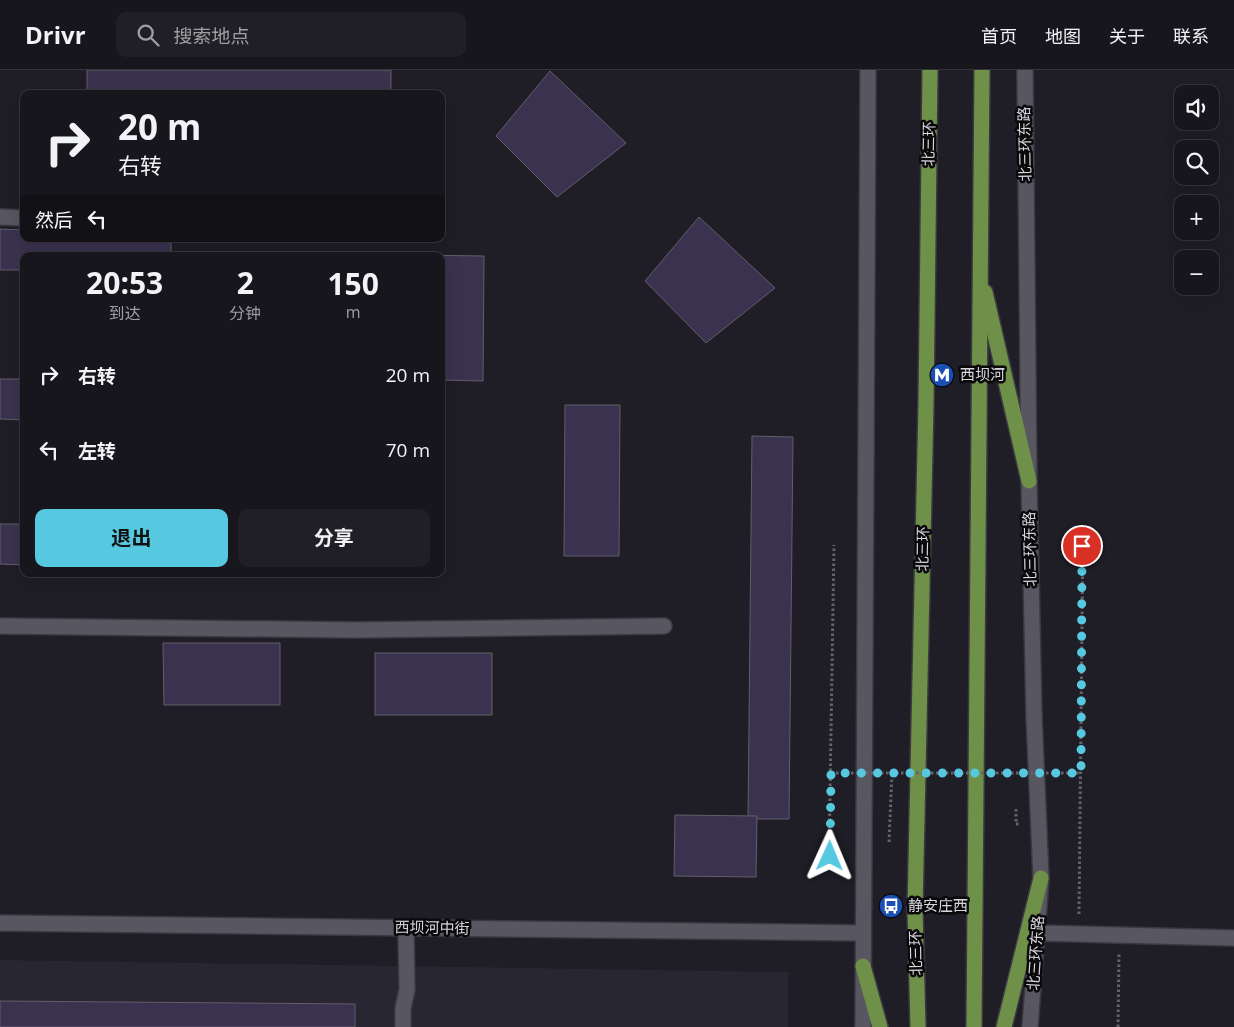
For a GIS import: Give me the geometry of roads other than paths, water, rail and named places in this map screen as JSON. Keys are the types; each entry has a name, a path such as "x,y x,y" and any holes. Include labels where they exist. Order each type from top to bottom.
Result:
{"highway":[{"name":"北三环","path":"918,1027 915,909 926,404 930,70"},
{"path":"974,1027 982,70"},
{"path":"979,268 1029,480"},
{"path":"1004,1027 1042,878"},
{"path":"864,966 880,1027"}],"street":[{"path":"863,1027 868,70"},
{"name":"北三环东路","path":"1024,70 1034,716 1042,878 1030,1027"},
{"path":"0,217 20,218"},
{"path":"0,626 356,630 664,626"},
{"name":"西坝河中街","path":"0,923 863,933"},
{"path":"403,1027 403,1008 407,990 406,928"},
{"path":"1038,933 1234,938"}],"place":[{"name":"西坝河","path":"942,375"},
{"name":"静安庄西","path":"891,906"}]}
